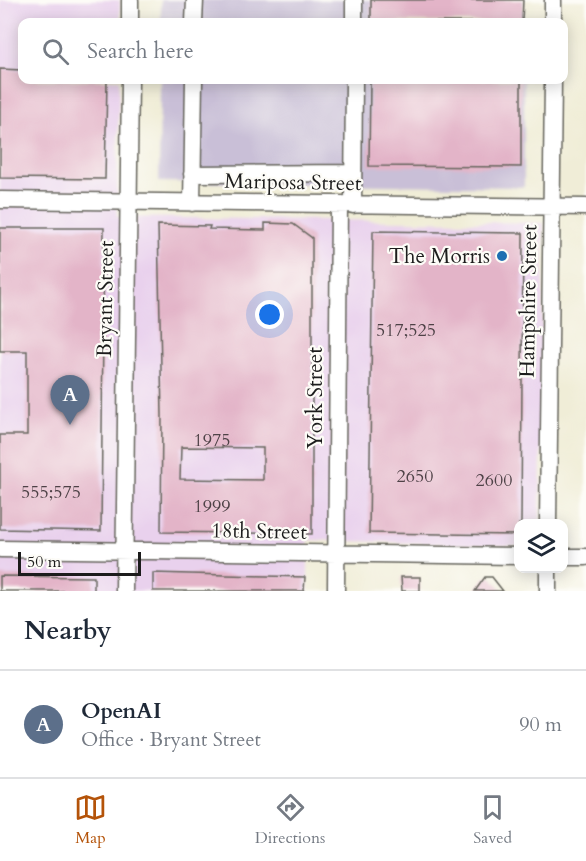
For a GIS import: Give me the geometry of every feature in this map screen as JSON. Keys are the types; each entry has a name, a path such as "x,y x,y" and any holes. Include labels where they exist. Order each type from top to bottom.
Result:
{"street":[{"path":"130,0 130,18"},
{"path":"194,18 195,0"},
{"path":"354,0 354,18"},
{"path":"553,0 553,18"},
{"name":"Bryant Street","path":"124,591 130,84"},
{"path":"192,203 194,84"},
{"name":"York Street","path":"336,591 346,205 353,173 354,84"},
{"name":"Hampshire Street","path":"548,519 553,84"},
{"path":"192,174 353,173"},
{"name":"Mariposa Street","path":"0,200 586,207"},
{"name":"18th Street","path":"0,549 514,556"},
{"path":"568,557 586,557"},
{"path":"548,573 548,591"}],"shaded area":[{"path":"0,0 120,0 120,18 18,18 18,84 119,84 117,217 544,223 540,519 514,519 514,546 308,540 308,591 0,591"},
{"path":"161,0 524,0 524,18 161,18"},
{"path":"160,84 524,84 524,187 159,182"}],"building":[{"path":"371,0 523,0 522,18 371,18"},
{"path":"0,69 18,70 18,84 107,84 105,179 0,178"},
{"path":"370,84 521,84 521,167 369,166"},
{"path":"265,223 293,224 312,238 312,534 161,532 162,415 158,225 265,230","holes":["181,447 263,448 263,480 180,479"]},
{"path":"0,228 104,228 101,531 0,529 0,435 27,435 27,351 0,351"},
{"path":"373,231 523,233 521,519 514,519 514,535 369,533"},
{"path":"153,573 305,577 304,591 153,591"},
{"path":"0,576 94,577 94,591 0,591"},
{"path":"401,577 420,577 420,591 402,591"},
{"path":"485,577 492,577 503,591 475,591"}],"place":[{"name":"The Morris","path":"502,256"},
{"name":"OpenAI","path":"70,425"}]}
